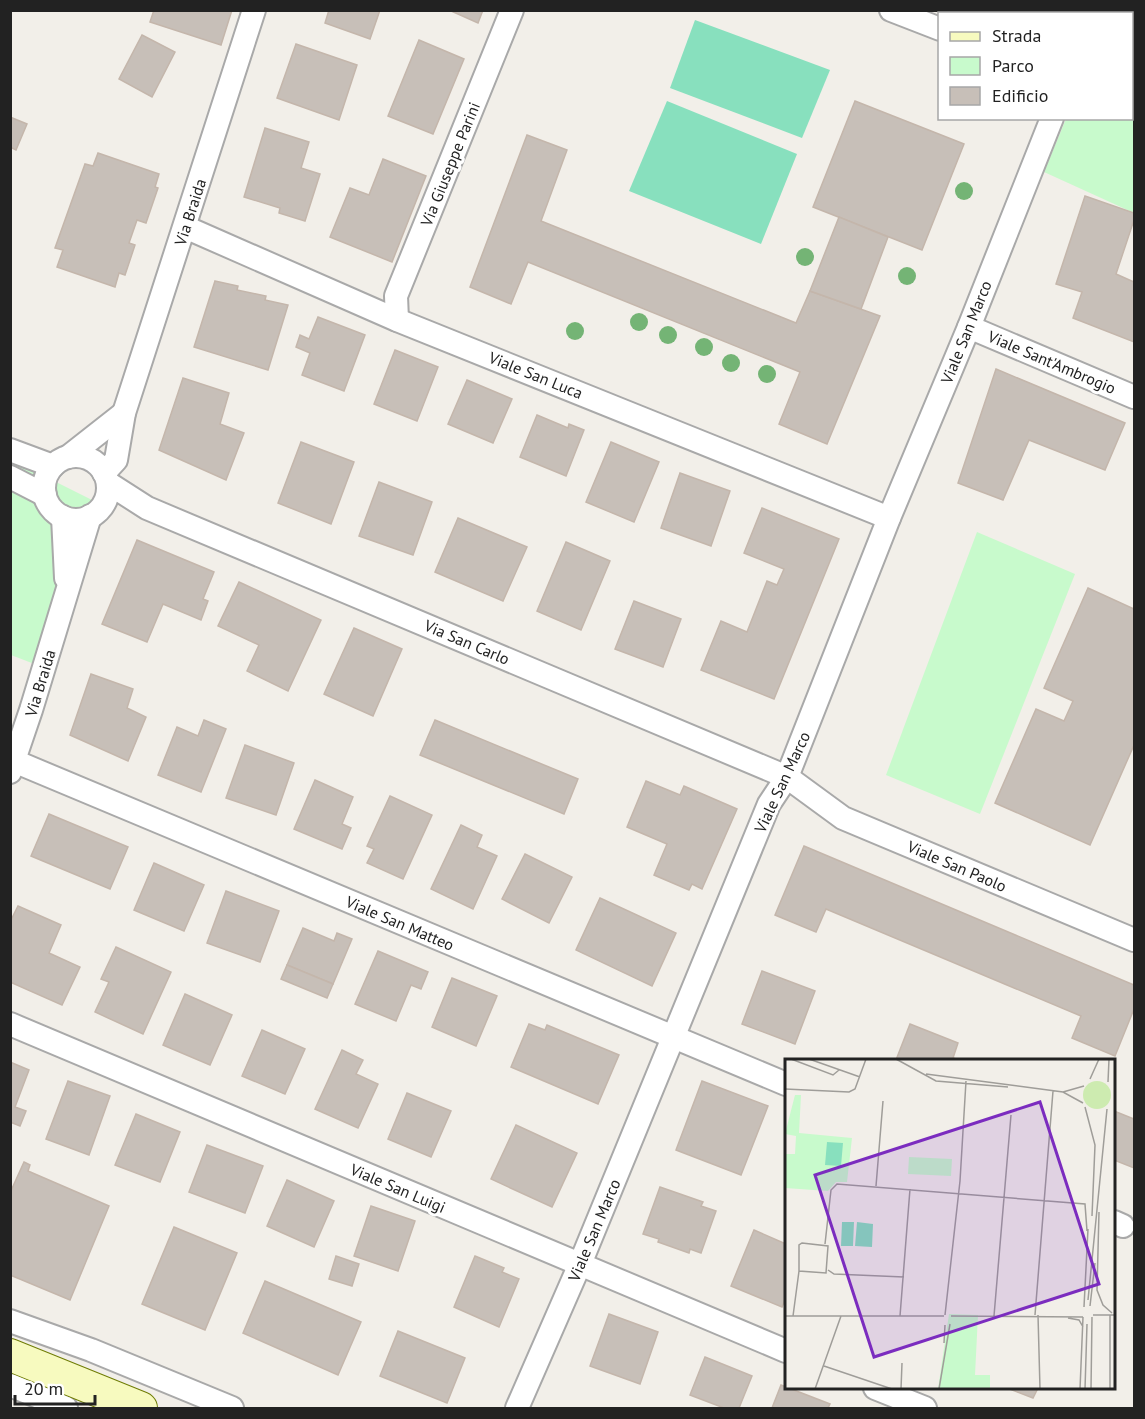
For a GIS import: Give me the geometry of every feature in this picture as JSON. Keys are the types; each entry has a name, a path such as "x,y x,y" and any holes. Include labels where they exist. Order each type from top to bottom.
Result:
{"main road":[{"path":"10,1355 141,1408"}],"street":[{"name":"Via Braida","path":"106,478 116,460 124,413 254,10"},
{"name":"Via Giuseppe Parini","path":"397,320 396,297 513,10"},
{"path":"891,10 938,29"},
{"name":"Viale San Marco","path":"517,1408 580,1264 769,804 787,777 889,518 1052,120"},
{"name":"Viale San Luca","path":"185,227 397,320 889,518"},
{"name":"Viale Sant'Ambrogio","path":"969,327 1134,397"},
{"path":"10,450 61,461 80,456 95,462 106,478 107,494 94,513 77,519 63,517 54,510 45,495 45,482 61,461 124,413"},
{"path":"10,477 45,495"},
{"name":"Via San Carlo","path":"106,478 147,508 787,777"},
{"name":"Via San Carlo","path":"94,513 147,508"},
{"name":"Via Braida","path":"12,767 94,513"},
{"name":"Via Braida","path":"63,517 67,593"},
{"name":"Viale San Matteo","path":"12,767 785,1084"},
{"name":"Viale San Paolo","path":"787,777 843,818 1134,940"},
{"name":"Viale San Luigi","path":"10,1024 785,1351"},
{"path":"10,1321 91,1350 232,1408"},
{"path":"10,1385 66,1408"},
{"path":"877,1389 925,1408"}],"green space":[{"path":"1048,10 1134,11 1134,213 1044,172 1066,120 1133,120 1133,12 1047,12"},
{"path":"695,20 830,70 802,138 670,88"},
{"path":"667,101 797,154 761,244 629,191"},
{"path":"10,459 106,507 50,670 11,655"},
{"path":"977,532 1075,574 980,814 886,775"}],"building":[{"path":"154,10 232,10 221,45 150,22"},
{"path":"329,10 380,10 370,39 325,23"},
{"path":"449,10 483,10 478,23"},
{"path":"142,35 175,52 152,97 119,79"},
{"path":"419,40 464,59 433,134 388,116"},
{"path":"296,44 357,65 339,120 277,98"},
{"path":"855,101 964,144 922,250 813,207"},
{"path":"10,117 27,124 16,150 10,147"},
{"path":"265,128 309,142 301,168 320,174 305,221 279,213 280,208 244,197"},
{"path":"527,135 567,150 541,221 796,323 810,291 880,316 827,444 779,424 800,372 528,262 511,304 470,287"},
{"path":"98,153 159,174 155,187 158,188 146,223 137,220 129,243 135,245 125,275 119,273 115,287 57,267 63,250 55,248 85,164 93,166"},
{"path":"383,159 426,176 392,262 330,237 350,188 369,195"},
{"path":"1085,196 1134,213 1134,220 1116,274 1134,282 1134,342 1073,318 1082,292 1056,284"},
{"path":"839,217 888,237 861,309 810,291"},
{"path":"215,281 238,286 237,290 266,296 265,300 288,305 268,370 194,347"},
{"path":"318,317 365,335 344,391 302,375 310,353 296,347 300,335 309,339"},
{"path":"395,350 438,367 417,421 374,404"},
{"path":"996,369 1125,423 1105,470 1029,440 1003,500 958,483"},
{"path":"183,378 229,393 220,424 244,433 226,480 159,450"},
{"path":"467,380 512,399 493,443 448,424"},
{"path":"537,415 568,428 569,424 584,430 566,476 520,457"},
{"path":"301,442 354,462 331,524 278,503"},
{"path":"611,442 659,462 634,522 586,502"},
{"path":"680,473 730,491 711,546 661,528"},
{"path":"379,482 432,502 413,555 359,536"},
{"path":"762,508 839,539 774,699 701,670 721,621 747,632 767,581 777,585 784,569 744,553"},
{"path":"458,518 527,547 503,601 435,572"},
{"path":"137,540 214,572 203,599 208,601 201,620 163,604 147,642 102,624"},
{"path":"566,542 610,561 581,630 537,611"},
{"path":"239,582 321,620 288,691 247,671 259,645 218,626"},
{"path":"1088,588 1134,609 1134,745 1090,845 995,803 1036,709 1064,721 1073,701 1044,688"},
{"path":"634,601 681,619 663,667 615,649"},
{"path":"354,628 402,649 373,716 324,694"},
{"path":"91,674 133,689 127,708 146,717 128,761 70,735"},
{"path":"204,720 226,729 201,792 158,775 177,727 198,736"},
{"path":"435,720 578,779 564,814 420,755"},
{"path":"245,745 294,763 276,815 226,798"},
{"path":"315,780 353,797 342,824 351,828 342,849 294,829"},
{"path":"646,781 680,795 684,786 737,809 702,889 692,884 689,890 654,875 667,844 627,827"},
{"path":"390,796 432,815 403,879 367,863 374,849 367,846"},
{"path":"49,814 128,847 110,889 31,856"},
{"path":"461,825 482,835 477,847 497,856 473,909 431,889"},
{"path":"804,846 1134,985 1134,1009 1115,1056 1072,1038 1081,1016 826,909 816,932 775,915"},
{"path":"525,854 572,877 549,923 502,899"},
{"path":"154,863 204,885 184,931 134,910"},
{"path":"226,891 279,911 260,962 207,943"},
{"path":"600,898 676,933 652,986 576,950"},
{"path":"18,906 61,925 49,953 80,967 62,1005 10,982 10,922"},
{"path":"303,928 334,941 337,933 352,939 333,984 287,965"},
{"path":"116,947 171,972 143,1034 95,1012 109,982 101,979"},
{"path":"378,951 428,972 421,989 411,985 396,1021 355,1004"},
{"path":"287,965 333,984 327,998 281,979"},
{"path":"762,971 815,991 795,1044 742,1024"},
{"path":"452,978 497,996 476,1046 432,1027"},
{"path":"185,994 232,1015 210,1065 163,1045"},
{"path":"529,1024 545,1030 547,1025 619,1055 598,1104 511,1067"},
{"path":"910,1024 958,1043 953,1058 956,1059 896,1059"},
{"path":"262,1030 305,1049 285,1094 242,1076"},
{"path":"342,1050 363,1060 356,1074 378,1084 358,1128 315,1109"},
{"path":"10,1062 29,1070 15,1107 26,1111 20,1126 10,1122"},
{"path":"68,1081 110,1096 89,1155 46,1139"},
{"path":"702,1081 768,1106 741,1175 676,1150"},
{"path":"407,1093 451,1111 431,1157 388,1139"},
{"path":"1115,1111 1134,1119 1134,1168 1115,1160"},
{"path":"136,1114 180,1132 160,1182 115,1165"},
{"path":"516,1125 577,1153 552,1207 491,1179"},
{"path":"207,1145 263,1166 245,1213 189,1192"},
{"path":"24,1162 30,1165 28,1171 109,1206 70,1300 10,1275 10,1193"},
{"path":"287,1180 334,1201 314,1247 267,1226"},
{"path":"660,1187 703,1202 701,1206 716,1211 701,1253 690,1249 689,1253 643,1234"},
{"path":"371,1206 415,1221 398,1271 354,1256"},
{"path":"174,1227 237,1253 205,1330 142,1304"},
{"path":"754,1230 785,1244 785,1300 782,1307 731,1286"},
{"path":"336,1256 359,1264 352,1286 329,1279"},
{"path":"475,1256 504,1268 502,1272 519,1279 499,1327 454,1307"},
{"path":"265,1281 361,1322 338,1375 243,1333"},
{"path":"609,1314 658,1332 640,1384 590,1366"},
{"path":"398,1331 465,1358 447,1403 380,1376"},
{"path":"705,1357 752,1376 739,1408 724,1408 690,1395"},
{"path":"781,1385 785,1389 791,1389 830,1404 828,1408 772,1408"},
{"path":"1010,1389 1038,1389 1033,1398"}]}
